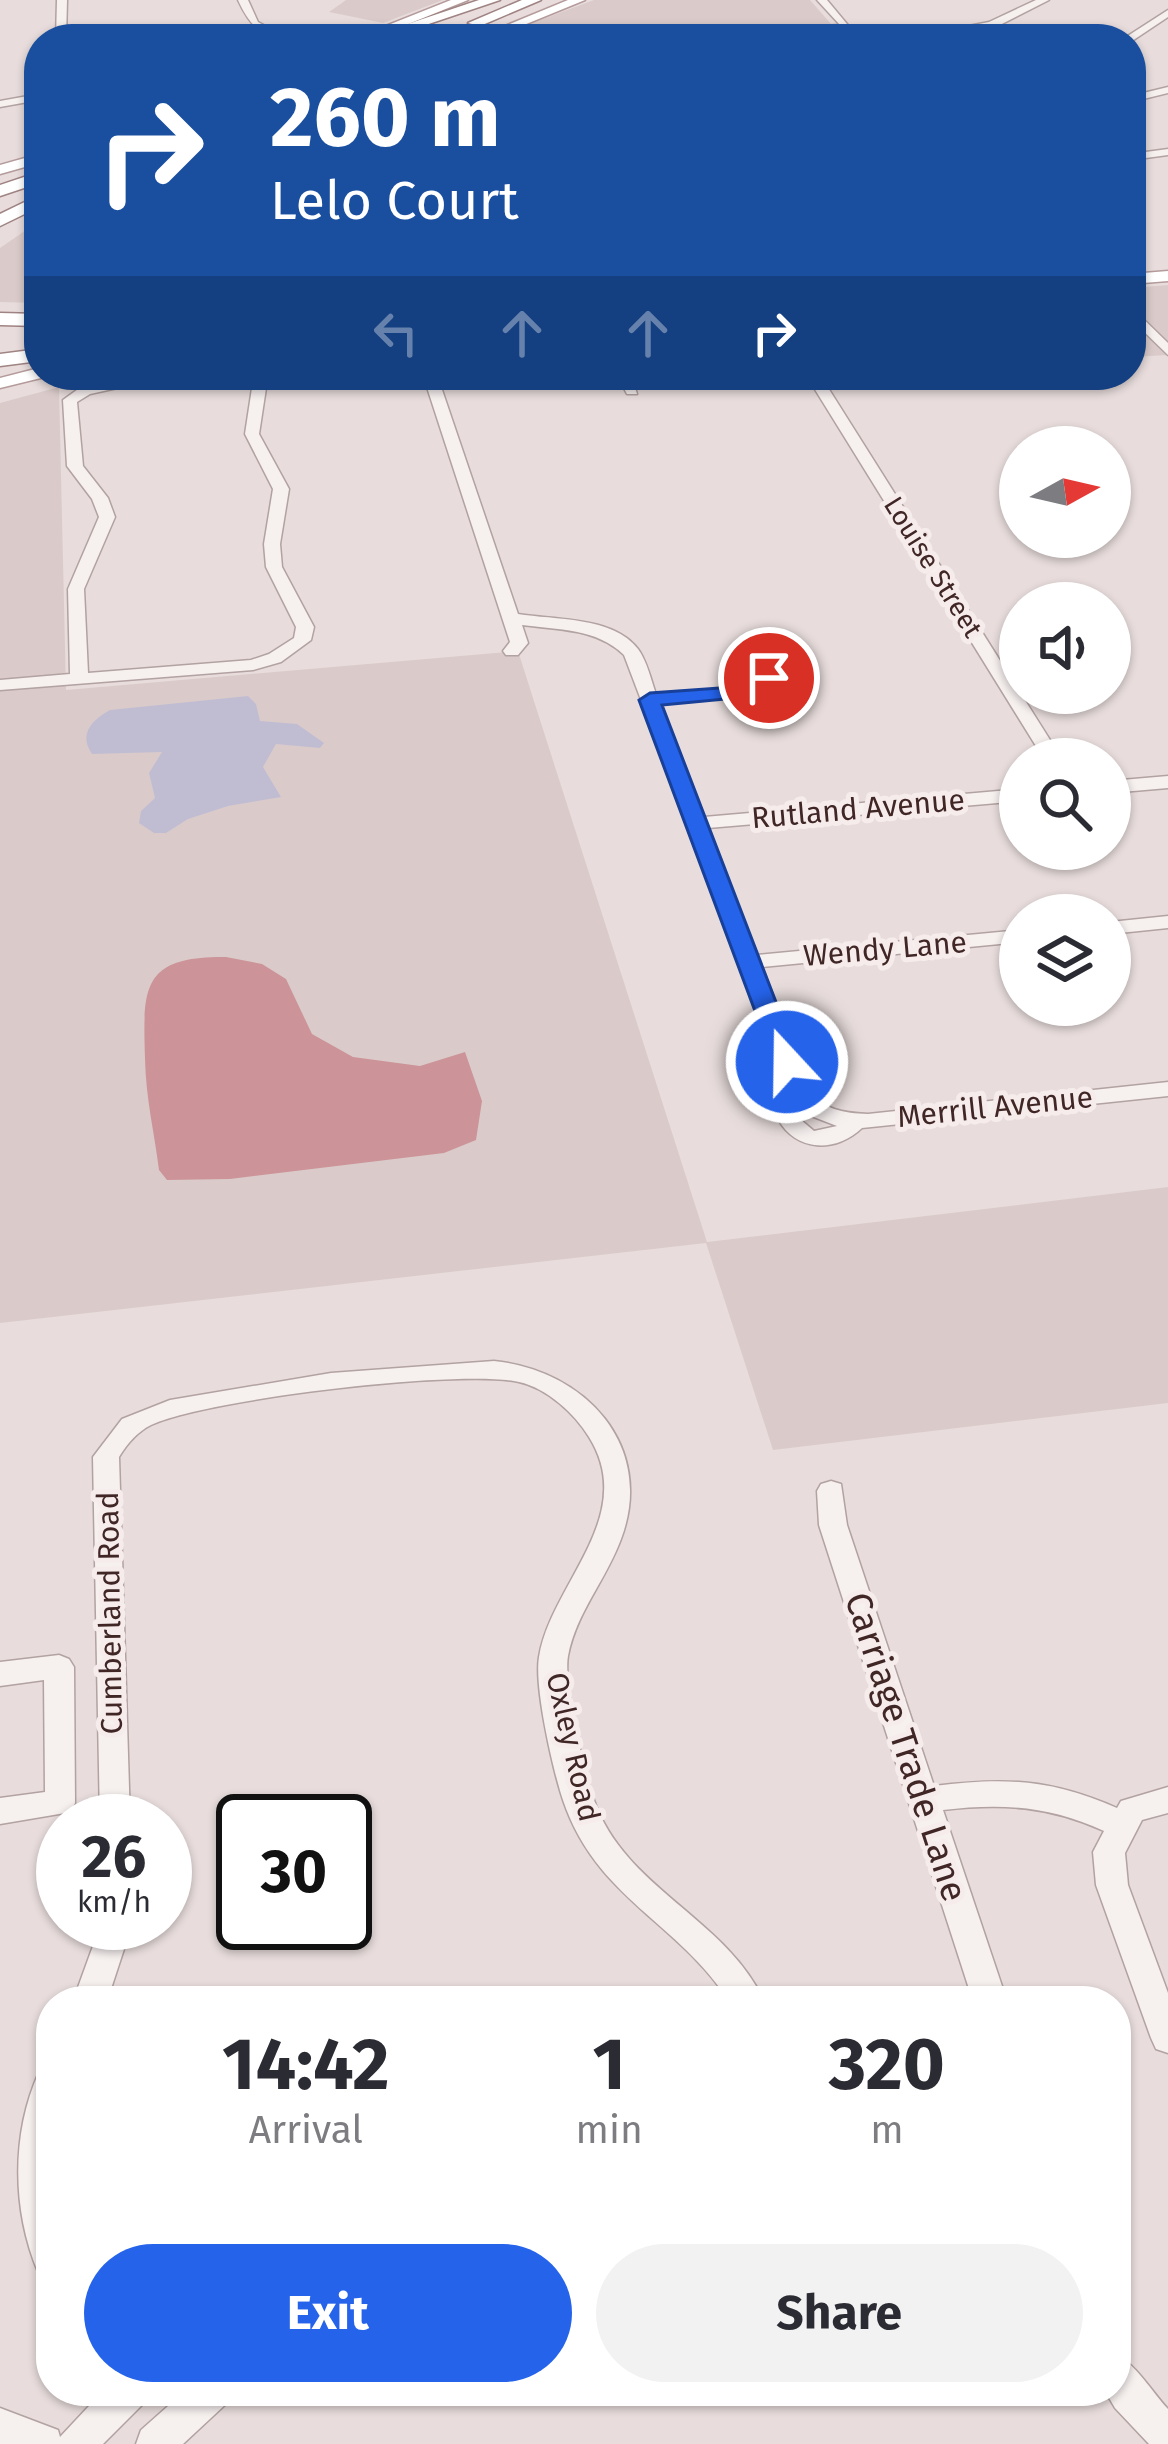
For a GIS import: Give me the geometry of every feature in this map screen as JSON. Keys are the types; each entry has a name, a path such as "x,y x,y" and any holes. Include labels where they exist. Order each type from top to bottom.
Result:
{"highway":[{"path":"417,24 493,0"},
{"path":"442,24 505,0"},
{"path":"472,24 534,0"}],"main road":[{"path":"399,24 462,0"},
{"path":"517,24 579,0"}],"street":[{"path":"823,0 844,24"},
{"path":"994,24 1044,0"},
{"path":"1146,106 1152,108"},
{"path":"1146,327 1168,351"},
{"path":"79,679 76,589 107,517 100,498 75,466 70,400 86,390"},
{"path":"0,685 253,665 283,655 304,637 272,555 281,489 252,434 259,390"},
{"path":"435,390 519,643 512,651"},
{"name":"Louise Street","path":"822,390 1040,738"},
{"path":"511,618 596,632 622,641 632,653 749,962 813,1108 789,1119 793,1129 807,1137 835,1137 856,1121"},
{"path":"650,700 725,693"},
{"path":"1131,785 1168,782"},
{"name":"Rutland Avenue","path":"696,824 999,797"},
{"path":"1131,926 1168,922"},
{"name":"Wendy Lane","path":"749,962 999,938"},
{"name":"Merrill Avenue","path":"813,1108 856,1121 1168,1089"},
{"name":"Oxley Road","path":"140,1419 201,1400 475,1367 525,1373 561,1392 591,1418 612,1459 611,1526 599,1564 554,1644 552,1663 580,1806 618,1870 731,1973 738,1986"},
{"name":"Cumberland Road","path":"114,1794 106,1456 115,1438 140,1419"},
{"name":"Carriage Trade Lane","path":"831,1491 833,1525 985,1986"},
{"path":"0,1675 58,1666 60,1803 0,1811"},
{"path":"923,1800 1015,1789 1048,1793 1120,1824"},
{"path":"1168,1800 1132,1810 1120,1824 1109,1852 1112,1885 1168,2038"},
{"path":"95,1986 108,1950"},
{"path":"36,2182 36,2214"},
{"path":"1131,2398 1168,2436"},
{"path":"76,2444 115,2406"},
{"path":"155,2444 189,2406"},
{"path":"0,2427 44,2444"}],"shaded area":[{"path":"346,0 443,0 383,23 329,12"},
{"path":"594,0 810,0 831,24 529,24"},
{"path":"24,231 24,303 0,302 0,248"},
{"path":"1168,285 1168,355 1146,356 1146,287"},
{"path":"59,390 66,690 518,651 707,1242 1168,1187 1168,1403 773,1450 706,1243 0,1323 0,403"},
{"path":"248,696 256,704 260,721 297,724 324,743 320,748 276,744 263,767 281,797 228,806 188,819 166,833 154,833 139,823 141,811 155,798 149,773 162,752 92,754 88,747 89,728 110,710"},
{"path":"226,957 262,964 286,979 312,1034 353,1057 420,1066 465,1052 482,1101 476,1140 444,1153 230,1179 167,1180 159,1170 147,1088 147,995 162,970 198,958"}],"route":[{"path":"769,678 748,681 725,693 650,700 787,1062"}]}
